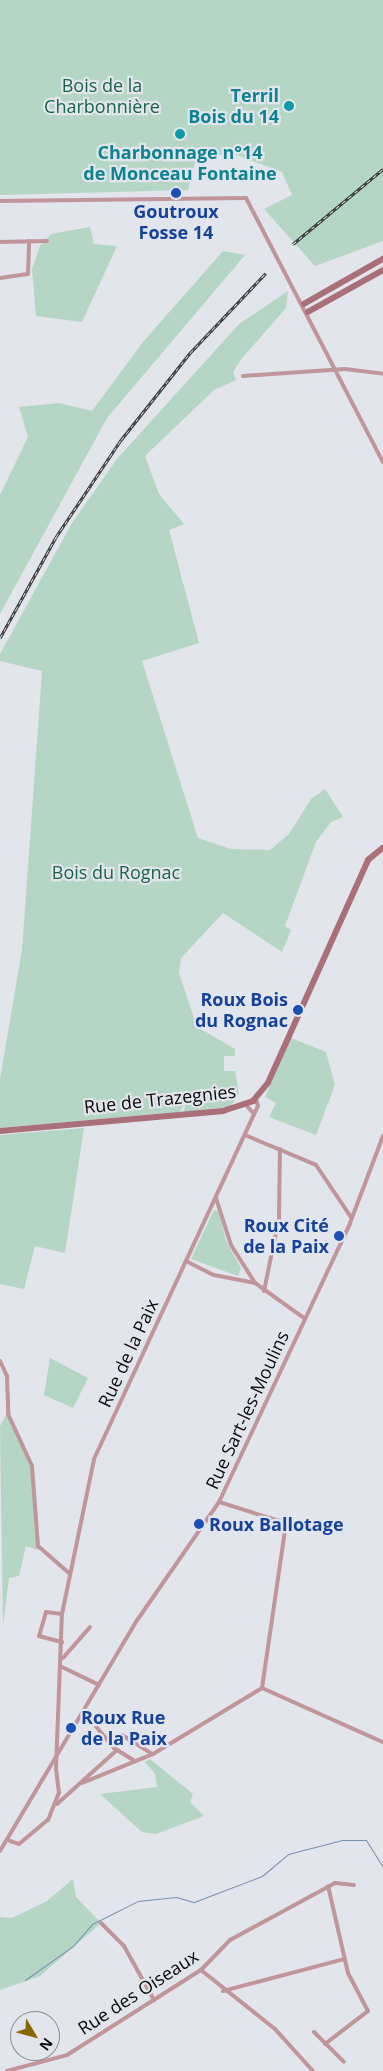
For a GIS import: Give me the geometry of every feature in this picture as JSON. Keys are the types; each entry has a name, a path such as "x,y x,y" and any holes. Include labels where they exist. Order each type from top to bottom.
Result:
{"main road":[{"path":"304,304 383,259"},
{"path":"308,312 383,270"},
{"name":"Rue de Trazegnies","path":"0,1131 246,1105 256,1099 268,1083 365,866 376,852 383,848"}],"street":[{"path":"0,201 234,196 246,198 255,209 383,462"},
{"path":"0,278 28,274 29,241"},
{"path":"0,242 47,241"},
{"path":"243,376 336,369 383,374"},
{"name":"Rue de la Paix","path":"57,1804 56,1755 63,1658 62,1614 94,1459 258,1106 256,1099"},
{"path":"246,1105 254,1114"},
{"path":"245,1134 316,1165 351,1217"},
{"name":"Rue Sart-les-Moulins","path":"10,1841 56,1755 99,1685 219,1502 351,1217 383,1136"},
{"path":"264,1291 279,1218 280,1149"},
{"path":"216,1198 231,1245 255,1283 304,1318"},
{"path":"186,1261 214,1275 255,1283"},
{"path":"0,1361 7,1376 8,1414 32,1466 38,1546 69,1573"},
{"path":"219,1502 278,1521 285,1531 262,1688"},
{"path":"62,1614 46,1612 39,1636 62,1642"},
{"path":"63,1658 90,1627"},
{"path":"62,1667 99,1685"},
{"path":"262,1688 383,1742"},
{"path":"82,1783 154,1754 262,1688"},
{"path":"83,1711 116,1749 135,1761"},
{"path":"0,1851 10,1841 19,1844 34,1834 57,1804 82,1783 116,1749 122,1735 154,1754"},
{"name":"Rue des Oiseaux","path":"7,2071 67,2055 201,1970 230,1940 328,1886 354,1885"},
{"path":"325,2044 368,2011 344,1959 328,1886"},
{"path":"101,1924 124,1946 154,2000"},
{"path":"223,1991 344,1959"},
{"path":"201,1970 223,1991 275,2029 313,2071"},
{"path":"314,2032 344,2062"}],"green space":[{"name":"Bois de la Charbonnière","path":"0,0 383,0 383,241 315,266 264,209 292,195 282,172 237,155 197,155 188,190 0,195"},
{"path":"90,227 94,244 117,246 82,322 36,316 32,269 40,246 51,234"},
{"path":"223,251 245,255 107,418 0,614 0,495 28,437 19,407 59,403 92,411 143,342"},
{"name":"Bois du Rognac","path":"288,291 286,308 243,357 233,372 236,380 214,390 145,456 159,494 184,524 169,530 199,643 142,661 198,838 231,849 270,850 289,834 311,799 325,789 343,817 331,822 316,842 285,926 291,930 282,952 223,913 181,958 179,973 197,1027 235,1049 235,1056 224,1056 224,1071 235,1071 239,1094 230,1107 184,1112 187,1097 180,1112 0,1128 0,1079 22,950 42,671 0,661 0,654 72,523 117,459 239,324"},
{"path":"291,1038 326,1052 335,1085 316,1135 269,1117 276,1103 265,1097"},
{"path":"84,1128 65,1253 35,1246 24,1289 0,1284 0,1135"},
{"path":"214,1210 219,1211 226,1241 241,1268 238,1276 191,1259"},
{"path":"50,1358 88,1378 73,1408 44,1395"},
{"path":"7,1413 31,1469 38,1550 26,1546 19,1576 9,1578 3,1625 0,1426"},
{"path":"150,1759 193,1794 190,1802 204,1816 156,1834 142,1832 100,1794 157,1787 155,1774 145,1762"},
{"path":"73,1879 76,1897 101,1923 40,1976 0,1990 0,1917 12,1918 47,1901"}],"waterway":[{"path":"25,1980 73,1946 92,1924 138,1901 176,1897 194,1902 262,1876 288,1854 342,1840 366,1840 383,1867"}],"railway":[{"path":"293,244 383,169"},
{"path":"0,638 56,537 121,440 190,353 266,273"}],"place":[{"name":"Terril Bois du 14","path":"289,106"},
{"name":"Charbonnage n°14 de Monceau Fontaine","path":"180,134"},
{"name":"Goutroux Fosse 14","path":"176,193"},
{"name":"Roux Bois du Rognac","path":"298,1010"},
{"name":"Roux Cité de la Paix","path":"339,1236"},
{"name":"Roux Ballotage","path":"199,1524"},
{"name":"Roux Rue de la Paix","path":"71,1728"}]}
